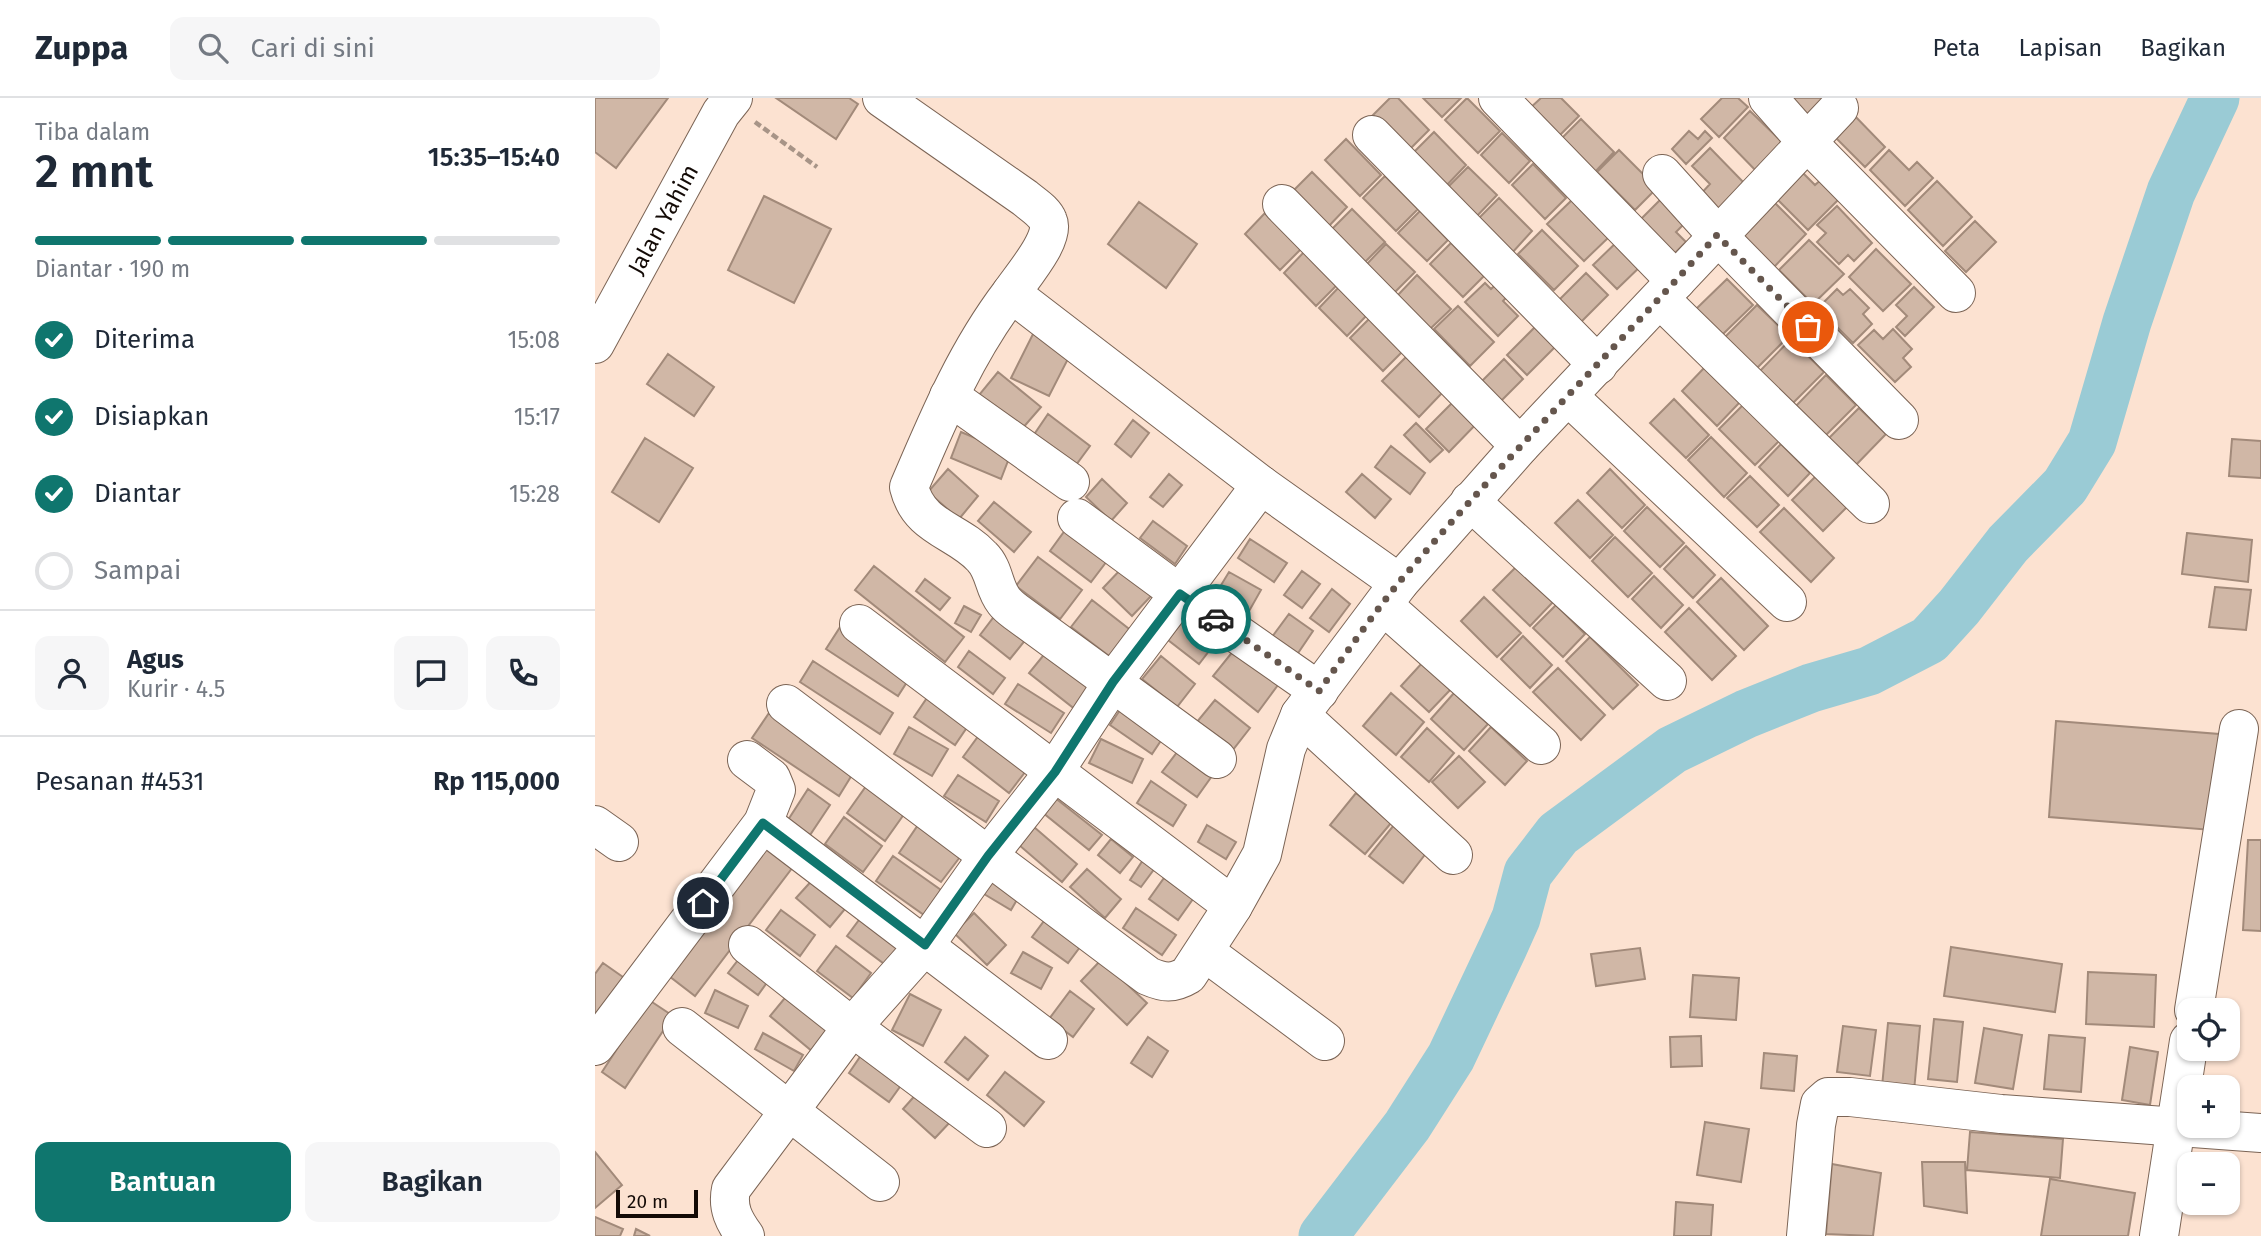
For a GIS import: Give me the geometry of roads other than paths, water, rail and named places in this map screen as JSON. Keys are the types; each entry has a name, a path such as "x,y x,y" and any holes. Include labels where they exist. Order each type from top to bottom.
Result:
{"street":[{"path":"882,98 1042,212 1050,223 1050,235 985,327 949,396 909,487 916,507 981,555 992,569 997,589 1004,601 1217,759"},
{"path":"1497,98 1668,290 1870,504"},
{"path":"1768,98 1956,293"},
{"name":"Jalan Yahim","path":"595,344 605,298 721,103"},
{"path":"786,704 1148,976 1164,982 1175,982 1188,975 1205,952 1262,854 1286,749 1310,703 1391,594 1520,446 1839,108"},
{"path":"1372,135 1598,365"},
{"path":"1662,174 1717,235 1899,420"},
{"path":"1282,204 1520,446"},
{"path":"1011,293 1261,485 1391,594 1541,745"},
{"path":"949,396 1070,482"},
{"path":"1568,396 1787,602"},
{"path":"745,1236 732,1215 728,1201 731,1189 852,1027 925,945 988,856 1055,772 1113,682 1261,485"},
{"path":"1470,501 1667,681"},
{"path":"1077,518 1180,594 1310,703 1453,855"},
{"path":"859,624 1233,906"},
{"path":"2196,998 2239,729"},
{"path":"595,1046 763,823 776,790 771,778 747,760"},
{"path":"763,823 1048,1040"},
{"path":"748,945 987,1128"},
{"path":"1205,952 1325,1041"},
{"path":"682,1027 880,1182"},
{"path":"2159,1236 2186,1061"},
{"path":"1806,1236 1816,1125 1820,1104 1828,1097 1850,1097 2001,1114 2261,1133"}],"waterway":[{"path":"1323,1236 1407,1126 1451,1057 1516,918 1528,873 1558,834 1672,750 1746,714 1811,688 1869,671 1929,640 1959,607 2008,544 2065,486 2092,442 2127,322 2171,192 2215,98"}]}
